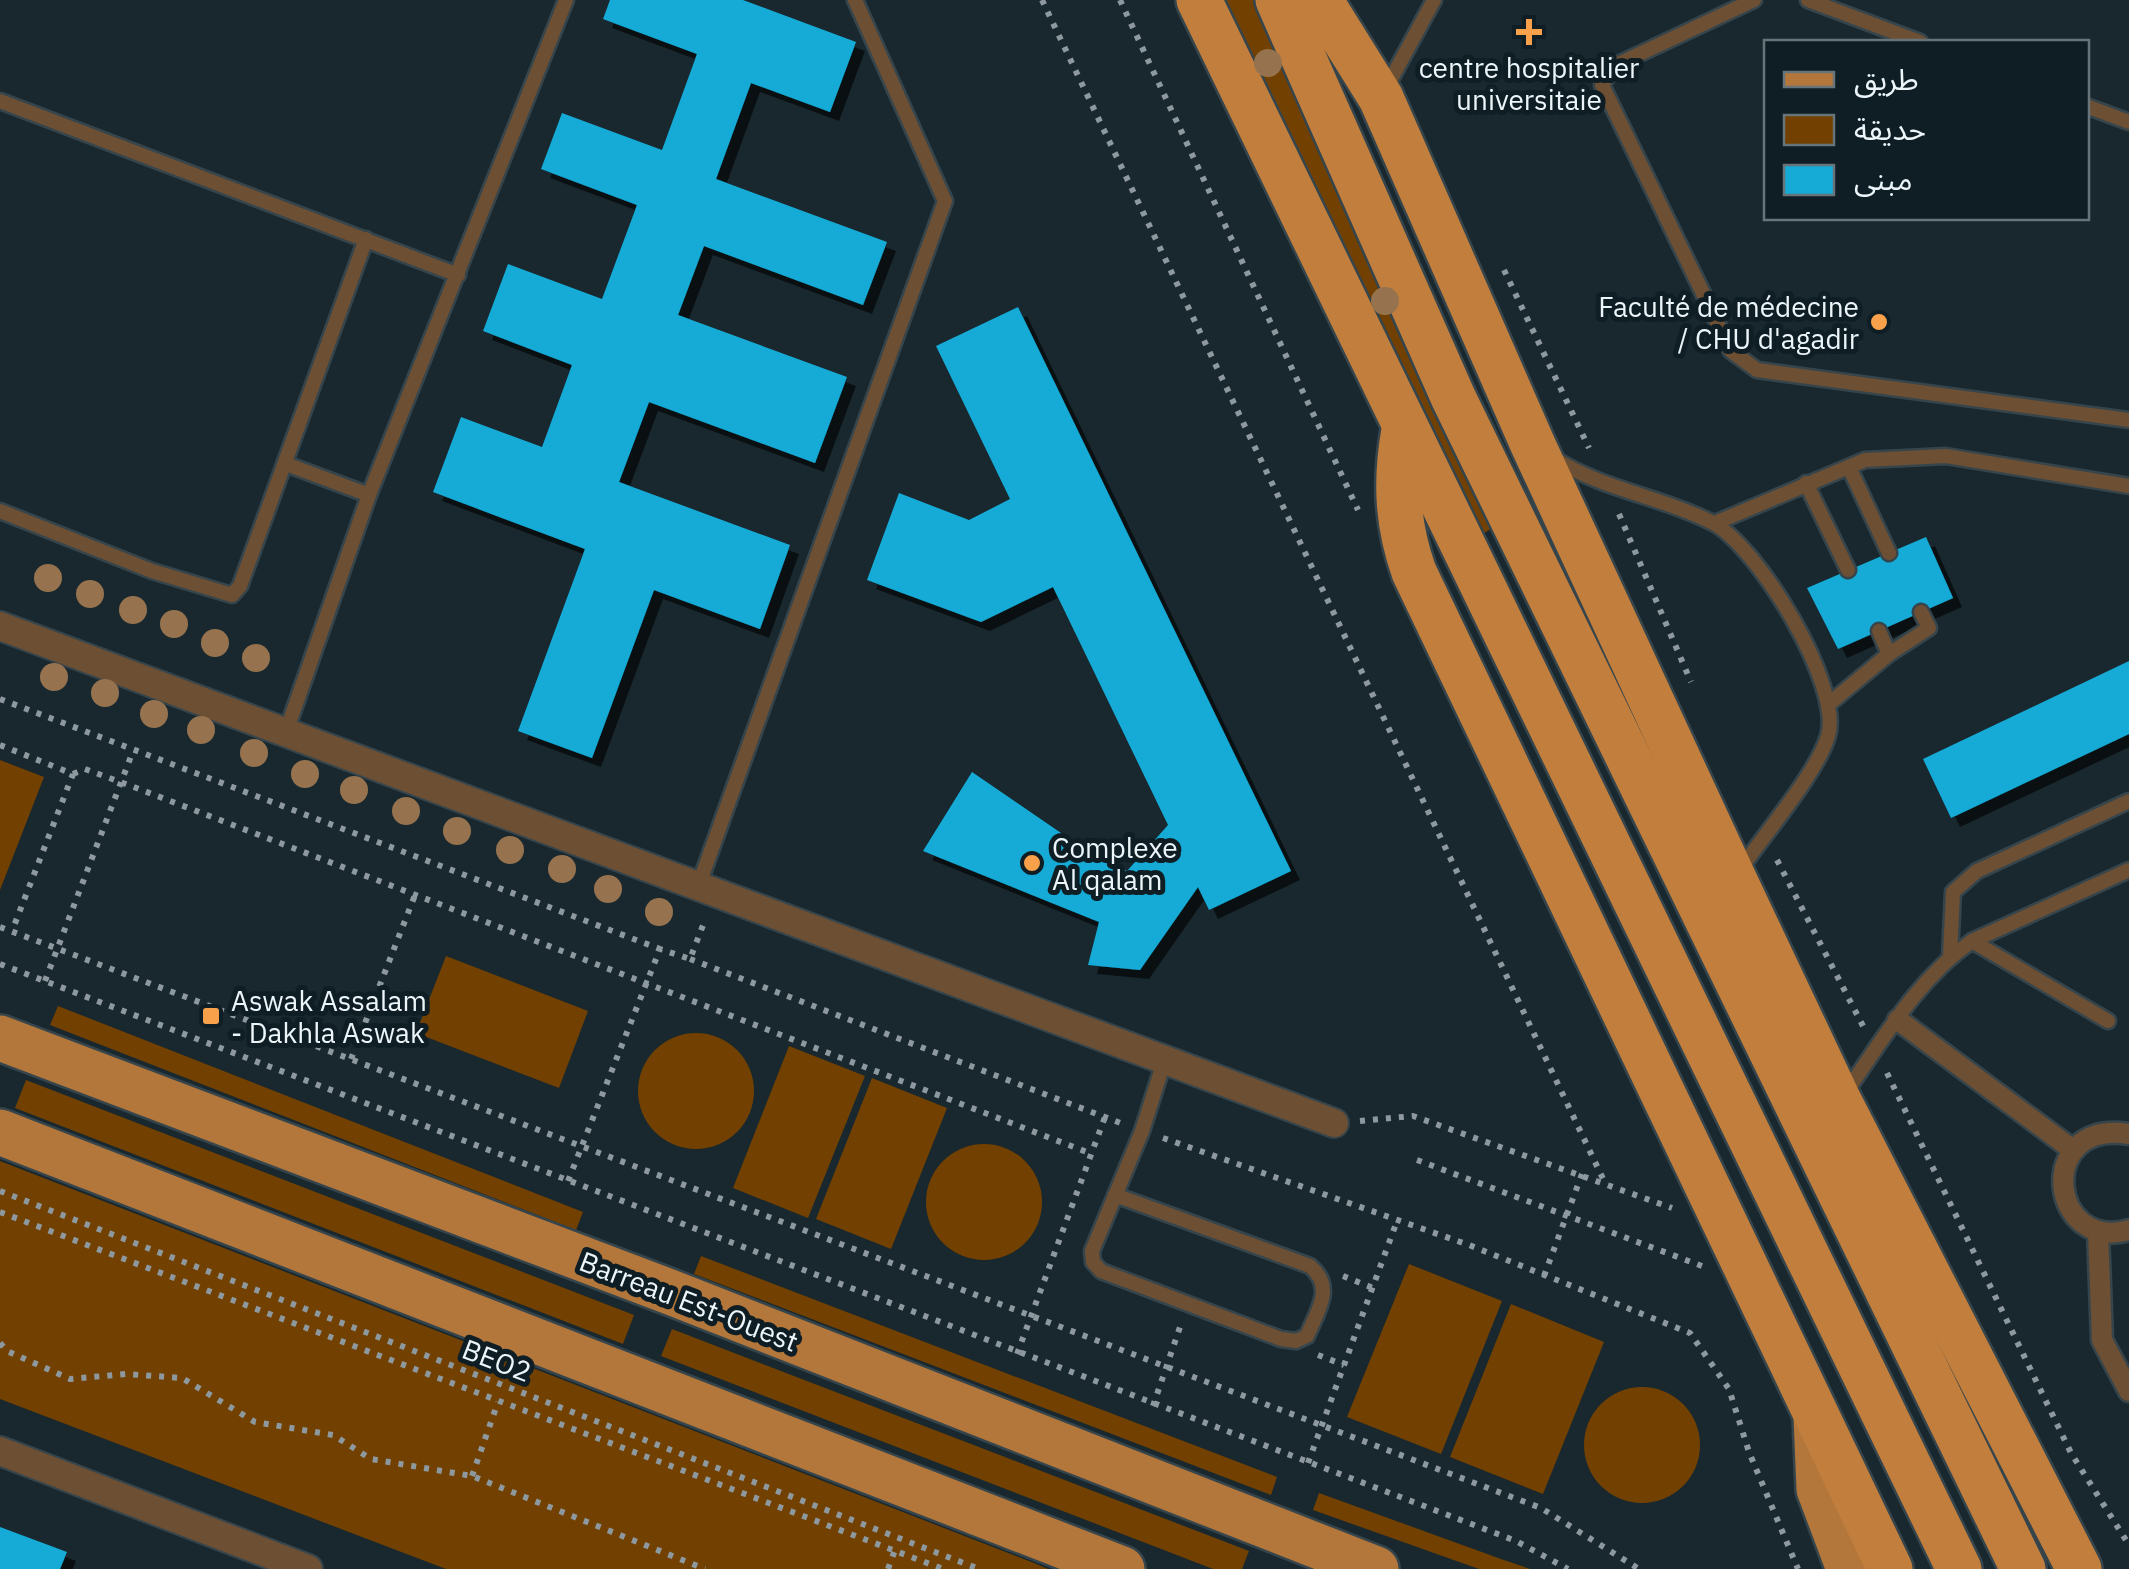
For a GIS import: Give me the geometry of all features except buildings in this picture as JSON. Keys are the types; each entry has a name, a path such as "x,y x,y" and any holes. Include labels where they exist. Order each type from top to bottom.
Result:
{"highway":[{"path":"1198,0 1959,1569"},
{"path":"1278,0 1452,397 2023,1569"},
{"path":"1320,0 1381,98 1533,444 1734,879 1840,1101 2079,1569"},
{"path":"1404,430 1398,502 1414,572 1890,1569"}],"main road":[{"name":"Barreau Est-Ouest","path":"0,1038 670,1292 1376,1569"},
{"path":"0,1132 1122,1569"},
{"path":"1816,1417 1819,1489 1850,1569"}],"street":[{"path":"0,626 1334,1123"},
{"path":"1898,1020 2073,1150"},
{"path":"2129,1134 2108,1132 2088,1137 2073,1150 2064,1168 2068,1206 2080,1222 2098,1232 2129,1230"},
{"path":"2098,1232 2102,1340 2129,1391"},
{"path":"0,1451 308,1569"}],"lane":[{"path":"286,732 370,495 566,0"},
{"path":"707,890 945,202 855,0"},
{"path":"1381,98 1434,0"},
{"path":"1754,0 1614,66 1602,85 1731,351 1757,370 2129,420"},
{"path":"1808,0 1915,40"},
{"path":"0,101 458,275"},
{"path":"2089,107 2129,122"},
{"path":"0,511 152,571 232,595 240,586 366,240"},
{"path":"1533,444 1608,487 1714,523 1742,545 1763,571 1830,703 1828,735 1822,748 1734,879"},
{"path":"1714,523 1865,460 1946,456 2129,486"},
{"path":"286,464 370,495"},
{"path":"1848,466 1889,552"},
{"path":"1806,482 1848,570"},
{"path":"1830,703 1889,654 1929,628 1921,612"},
{"path":"1879,631 1889,654"},
{"path":"1950,956 1953,892 1977,870 2129,801"},
{"path":"1840,1101 1950,956 1972,941 2129,870"},
{"path":"1972,941 2108,1021"},
{"path":"1115,1195 1310,1266 1322,1276 1326,1291 1307,1336 1296,1341 1188,1304 1101,1271 1093,1262 1092,1250 1115,1195 1142,1131 1164,1062"}],"path":[{"path":"1042,0 1605,1183"},
{"path":"1498,256 1608,487 1693,685"},
{"path":"0,700 1142,1131 1398,1220 1690,1334 1728,1389 1749,1452 1798,1569"},
{"path":"0,746 73,774 85,770 120,783 1092,1154"},
{"path":"45,981 133,751"},
{"path":"12,931 73,774"},
{"path":"1764,835 1876,1050 2070,1453 2129,1545"},
{"path":"690,959 707,890"},
{"path":"351,1059 414,895"},
{"path":"0,927 1541,1508 1639,1569"},
{"path":"568,1181 660,949"},
{"path":"0,964 1016,1354 1516,1541 1568,1569"},
{"path":"1334,1123 1413,1116 1678,1210"},
{"path":"1016,1354 1105,1117"},
{"path":"1418,1160 1703,1266"},
{"path":"1544,1276 1582,1174"},
{"name":"BEO2","path":"0,1190 979,1569"},
{"path":"0,1212 943,1569"},
{"path":"1308,1463 1398,1220"},
{"path":"1153,1406 1188,1304"},
{"path":"0,1343 7,1351 70,1378 126,1374 182,1378 256,1422 334,1435 372,1459 472,1476 705,1569"},
{"path":"472,1476 498,1401"},
{"path":"888,1569 895,1550"}],"green space":[{"path":"1220,0 1256,0 1393,285 1498,525 1484,533 1422,417"},
{"path":"0,760 44,777 0,890"},
{"path":"446,956 588,1011 559,1088 416,1033"},
{"path":"58,1006 583,1212 576,1230 50,1025"},
{"path":"696,1033 718,1038 737,1050 749,1069 754,1091 749,1113 737,1132 718,1144 696,1149 674,1144 655,1132 643,1113 638,1091 643,1069 655,1050 674,1038"},
{"path":"789,1046 865,1076 808,1218 733,1188"},
{"path":"872,1078 947,1108 891,1249 816,1219"},
{"path":"26,1080 634,1315 623,1344 15,1108"},
{"path":"984,1144 1006,1149 1025,1161 1037,1180 1042,1202 1037,1224 1025,1243 1006,1255 984,1260 962,1255 943,1243 931,1224 926,1202 931,1180 943,1161 962,1149"},
{"path":"0,1161 1048,1569 446,1569 0,1399"},
{"path":"701,1256 1277,1477 1271,1495 694,1274"},
{"path":"1409,1264 1502,1301 1441,1454 1347,1417"},
{"path":"1511,1304 1604,1342 1543,1494 1450,1457"},
{"path":"672,1329 1249,1551 1242,1569 1213,1569 661,1356"},
{"path":"1642,1387 1664,1392 1683,1404 1695,1423 1700,1445 1695,1467 1683,1486 1664,1498 1642,1503 1620,1498 1601,1486 1589,1467 1584,1445 1589,1423 1601,1404 1620,1392"},
{"path":"1319,1493 1530,1569 1479,1569 1313,1510"}],"place":[{"name":"centre hospitalier universitaie","path":"1529,32"},
{"name":"Faculté de médecine / CHU d'agadir","path":"1879,322"},
{"name":"Complexe Al qalam","path":"1032,863"},
{"name":"Aswak Assalam - Dakhla Aswak","path":"211,1016"}]}
